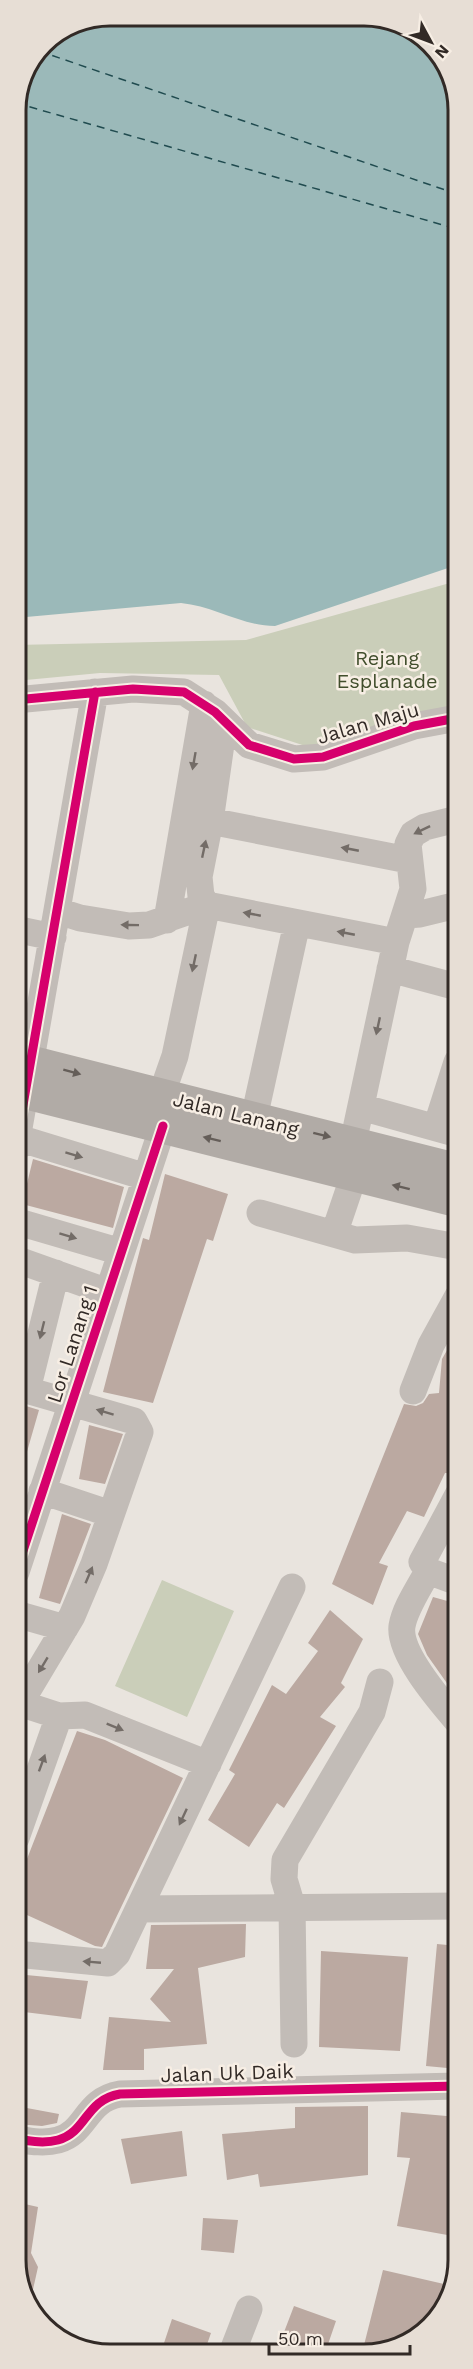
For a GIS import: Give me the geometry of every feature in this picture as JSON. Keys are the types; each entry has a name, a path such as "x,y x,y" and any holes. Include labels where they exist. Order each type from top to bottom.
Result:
{"main road":[{"name":"Jalan Lanang","path":"26,1076 162,1111 354,1175 448,1198"},
{"name":"Jalan Lanang","path":"162,1111 254,1118 448,1167"}],"street":[{"name":"Jalan Maju","path":"26,699 155,688 184,692 204,704 249,745 294,759 323,757 414,726 448,720"},
{"path":"26,1057 56,924 95,692"},
{"path":"166,920 204,704"},
{"path":"207,905 201,896 199,877 210,821 224,723"},
{"path":"210,821 408,860"},
{"path":"353,1143 396,942 413,889 408,844 413,834 448,822"},
{"path":"26,928 80,918 129,926 166,920 207,905 396,942"},
{"name":"Lor Lanang 1","path":"26,1541 146,1177 175,1056 207,905"},
{"path":"406,915 448,907"},
{"path":"254,1118 297,923"},
{"path":"390,969 448,984"},
{"path":"361,1107 447,1131"},
{"path":"26,1145 146,1177"},
{"path":"334,1234 354,1175"},
{"path":"260,1214 364,1242 407,1238 448,1245"},
{"path":"26,1224 121,1252"},
{"path":"26,1263 108,1292"},
{"path":"26,1372 56,1273"},
{"path":"413,1391 432,1345 448,1315"},
{"path":"26,1389 134,1421 140,1428 94,1564 65,1628 26,1689"},
{"path":"42,1491 111,1514"},
{"path":"448,1514 422,1562 428,1571 448,1578"},
{"path":"428,1571 402,1623 403,1642 414,1664 448,1707"},
{"path":"26,1955 108,1963 117,1954 292,1587"},
{"path":"26,1617 65,1628"},
{"path":"294,2044 292,1906 284,1879 285,1860 372,1712 380,1682"},
{"path":"26,1705 59,1716 85,1715 208,1764"},
{"path":"26,1810 59,1716"},
{"path":"140,1909 448,1906"},
{"name":"Jalan Uk Daik","path":"26,2141 58,2140 78,2126 94,2105 106,2096 120,2094 448,2086"},
{"path":"235,2344 249,2309"}],"green space":[{"name":"Rejang Esplanade","path":"448,584 448,722 327,753 247,727 219,675 100,673 26,680 26,645 246,640"},
{"path":"162,1580 234,1611 187,1717 115,1686"}],"water":[{"path":"363,26 390,30 401,35 401,72 438,72 447,99 448,568 275,626 251,623 181,603 26,617 26,104 28,88 34,73 54,46 78,32 93,27"}],"building":[{"path":"33,1159 124,1187 113,1228 26,1205 26,1188"},
{"path":"165,1174 228,1194 213,1241 207,1239 153,1403 103,1392 143,1238 149,1240"},
{"path":"448,1348 448,1473 445,1473 424,1517 407,1511 379,1563 388,1566 373,1605 332,1584 404,1404 416,1406 423,1403 429,1394 439,1393 442,1359"},
{"path":"26,1406 39,1410 26,1455"},
{"path":"89,1425 123,1434 105,1484 79,1479"},
{"path":"62,1514 91,1524 60,1604 39,1598"},
{"path":"433,1597 448,1601 448,1685 427,1655 418,1634"},
{"path":"330,1610 363,1639 341,1683 345,1687 320,1717 336,1726 284,1808 277,1803 249,1847 208,1820 235,1774 229,1770 272,1685 286,1694 318,1651 308,1643"},
{"path":"77,1731 105,1740 183,1778 102,1947 95,1946 26,1915 26,1861"},
{"path":"246,1924 245,1957 198,1968 207,2044 144,2049 144,2070 103,2070 109,2017 171,2022 150,1999 174,1969 146,1969 151,1925"},
{"path":"437,1944 448,1945 448,2068 426,2066"},
{"path":"321,1951 408,1957 400,2051 319,2047"},
{"path":"26,1975 88,1981 81,2019 26,2012"},
{"path":"368,2106 368,2175 260,2187 258,2174 227,2180 222,2134 295,2128 295,2107"},
{"path":"26,2108 59,2114 57,2123 42,2126 26,2125"},
{"path":"401,2112 448,2116 448,2235 397,2226 410,2158 397,2157"},
{"path":"182,2131 187,2176 131,2184 121,2139"},
{"path":"26,2204 38,2207 31,2253 38,2267 32,2292 26,2270"},
{"path":"203,2218 238,2220 234,2253 201,2250"},
{"path":"383,2270 444,2284 427,2315 414,2326 385,2341 364,2344"},
{"path":"294,2306 336,2321 328,2344 279,2344"},
{"path":"172,2319 211,2333 207,2344 164,2344"}],"ferry route":[{"path":"47,54 448,191"},
{"path":"26,106 448,226"}],"cycle path":[{"path":"26,699 133,689 184,692 215,712 249,745 294,759 323,757 414,726 448,720"},
{"path":"26,1088 95,692"},
{"path":"26,1542 163,1126"},
{"path":"26,2140 47,2142 68,2136 100,2103 108,2097 120,2094 448,2086"}]}
